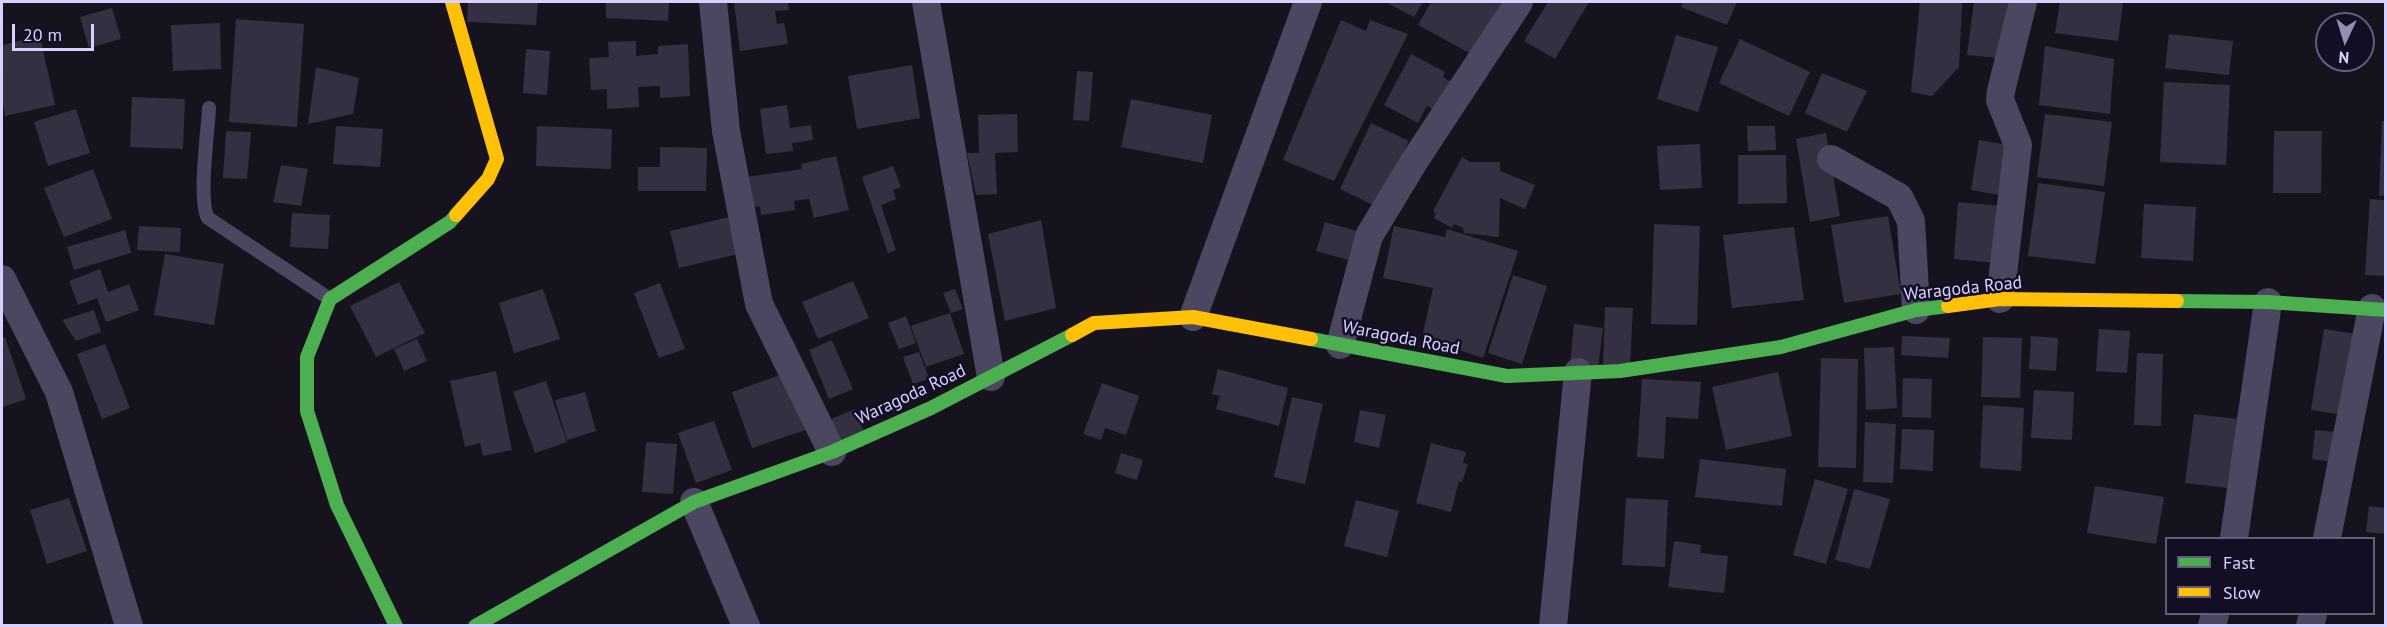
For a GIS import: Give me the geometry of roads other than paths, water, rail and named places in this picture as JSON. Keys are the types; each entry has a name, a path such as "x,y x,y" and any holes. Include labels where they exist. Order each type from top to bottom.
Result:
{"main road":[{"path":"396,626 337,505 307,411 307,357 330,299 450,222 488,179 497,159 452,2"},
{"name":"Waragoda Road","path":"475,626 694,502 832,452 931,408 1094,323 1193,317 1508,376 1620,371 1781,347 1916,310 2000,299 2268,302 2379,309"}],"street":[{"path":"713,2 726,131 759,304 832,452"},
{"path":"926,2 992,376"},
{"path":"1193,317 1308,2"},
{"path":"1340,345 1369,237 1415,160 1519,2"},
{"path":"2000,299 2018,145 2000,100 2023,2"},
{"path":"1831,159 1899,198 1911,221 1916,310"},
{"path":"2,279 59,392 129,626"},
{"path":"2234,537 2268,302"},
{"path":"2327,537 2379,309"},
{"path":"1553,626 1578,372"},
{"path":"694,502 746,626"}],"lane":[{"path":"209,108 204,190 204,212 208,219 330,299"}]}
